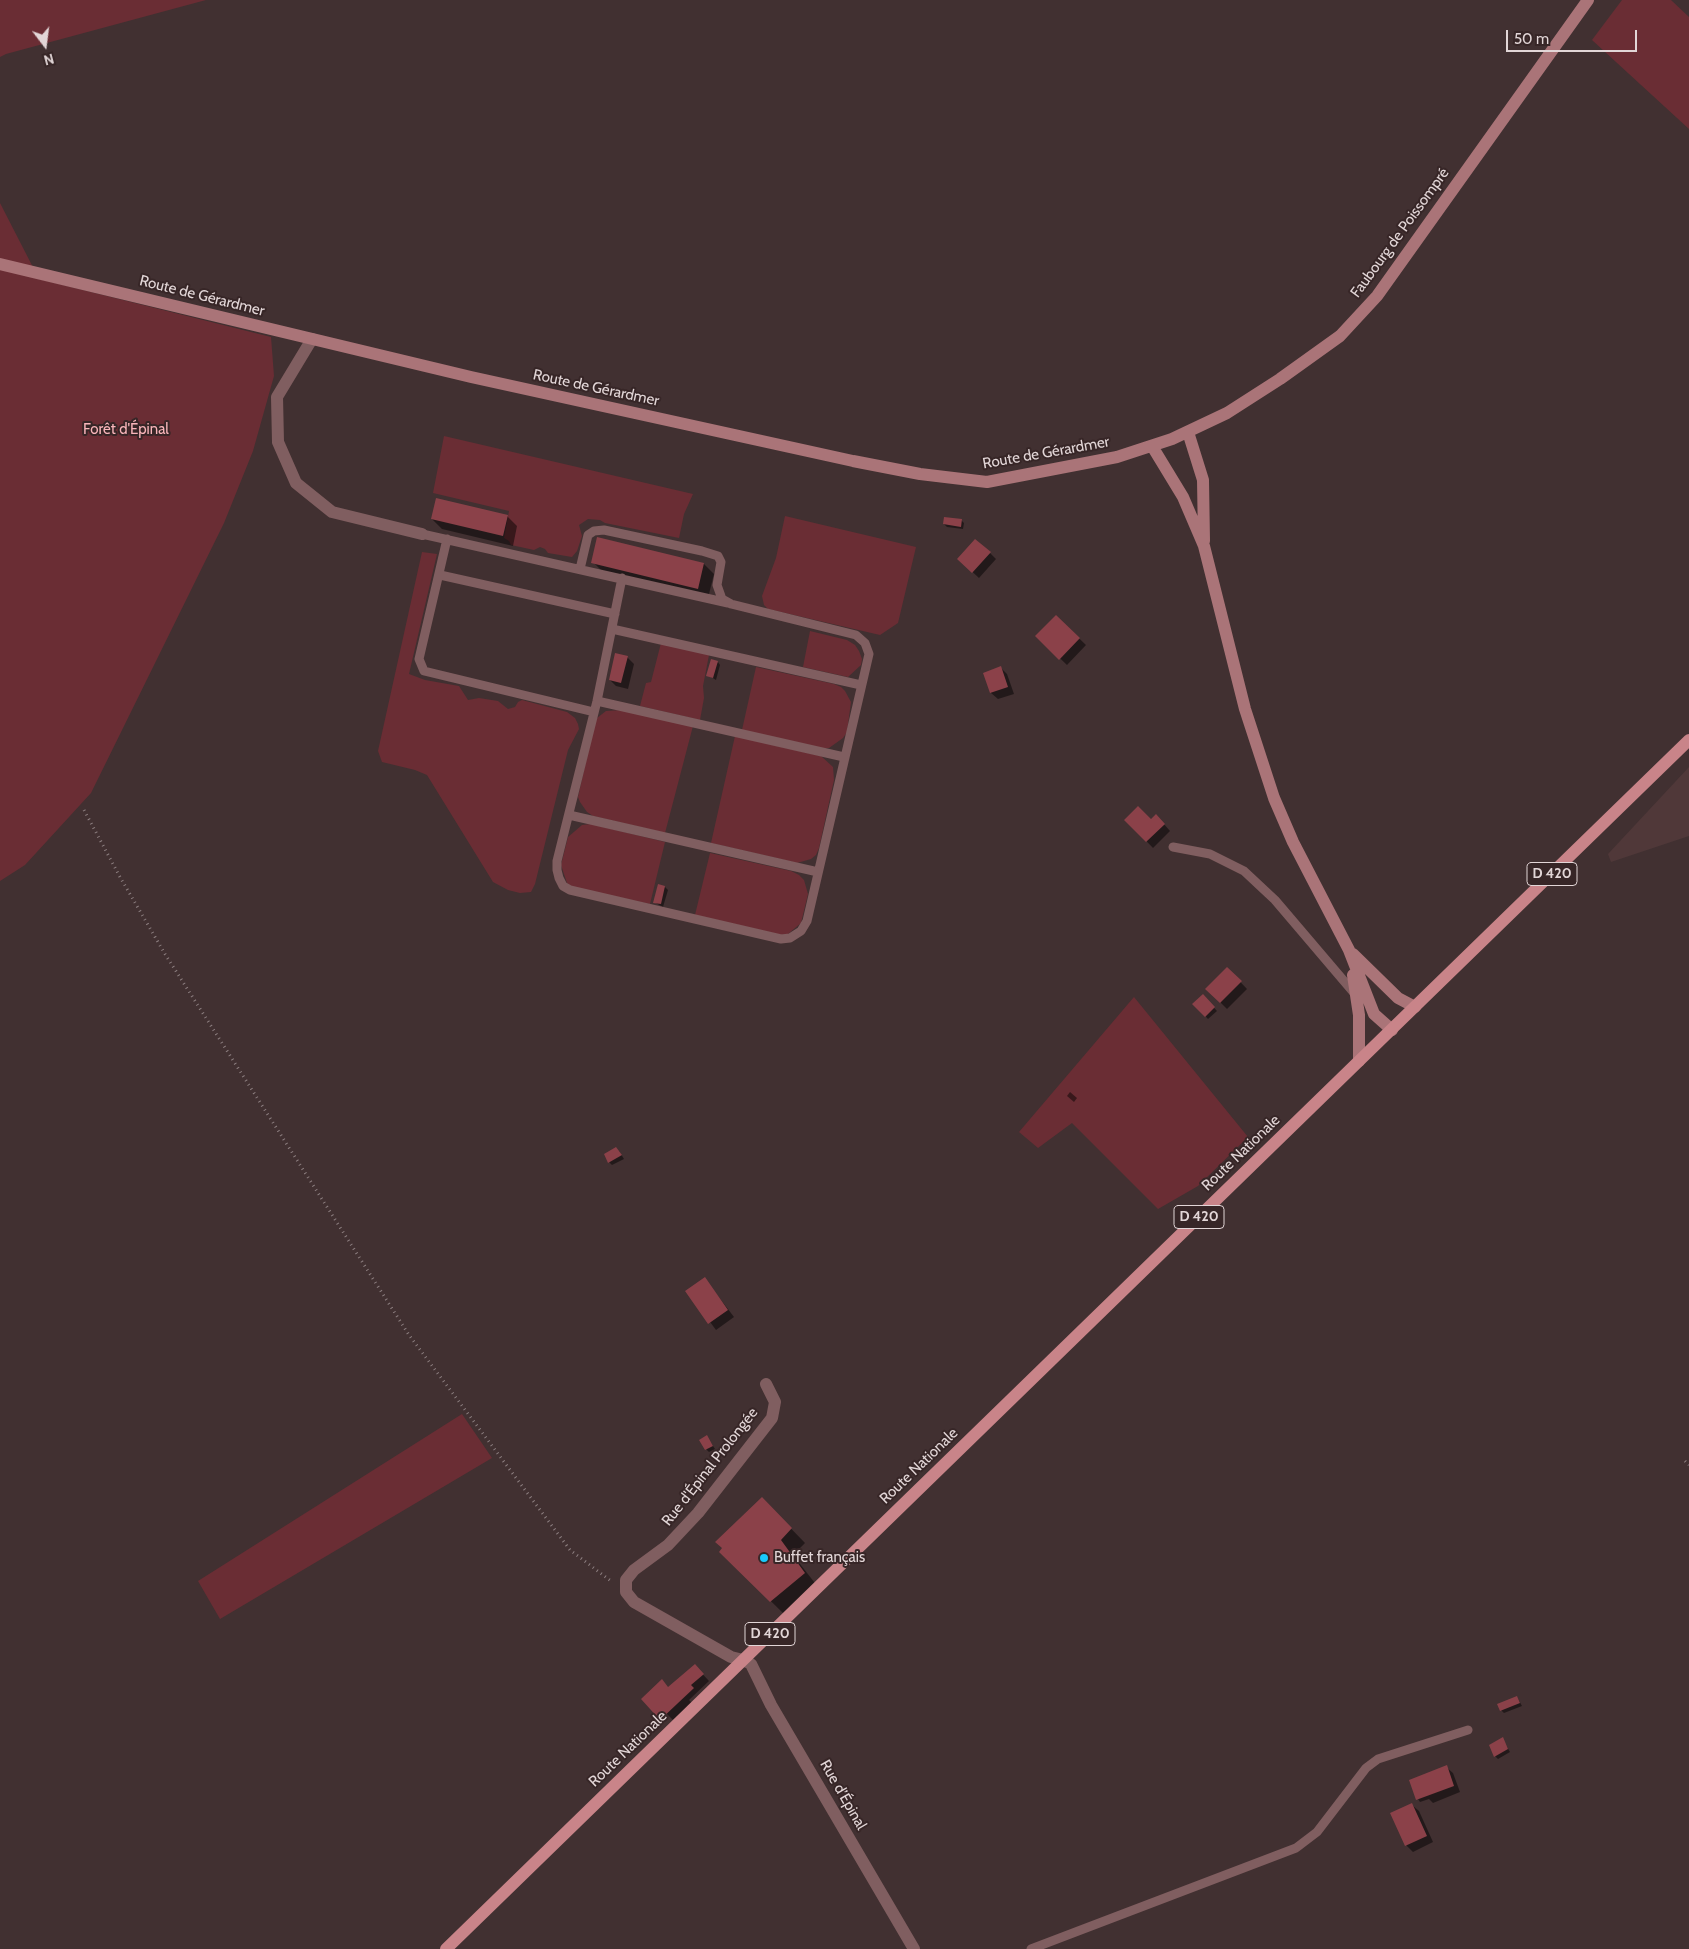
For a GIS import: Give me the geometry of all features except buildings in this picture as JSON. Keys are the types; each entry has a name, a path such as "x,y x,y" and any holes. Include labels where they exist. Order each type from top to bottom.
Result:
{"main road":[{"name":"Faubourg de Poissompré","path":"1188,432 1226,413 1280,379 1340,336 1378,296 1588,0"},
{"name":"Route de Gérardmer","path":"0,264 481,379 920,474 987,482 1117,457 1188,432"},
{"path":"1188,432 1203,480 1204,546"},
{"path":"1152,446 1183,497 1204,546 1245,709 1274,798 1293,842 1349,950 1374,1014 1392,1030"},
{"name":"D 420","path":"1414,1008 1689,740"},
{"path":"1349,950 1359,1015 1359,1061"},
{"path":"1349,950 1398,998 1414,1008"},
{"name":"Route Nationale","path":"446,1949 1414,1008"}],"street":[{"path":"312,339 277,397 278,442 296,483 332,512 422,534"},
{"name":"Rue d'Épinal Prolongée","path":"626,1592 626,1580 634,1570 668,1546 698,1513 772,1418 775,1402 766,1384"},
{"path":"626,1592 634,1602 731,1657 743,1660"},
{"name":"Rue d’Épinal","path":"743,1660 751,1664 771,1705 914,1949"}],"lane":[{"path":"580,569 588,535 594,531 604,530 702,551 718,556 720,562 717,584 722,599 731,604"},
{"path":"422,534 622,578 731,604 856,635 865,643 869,654 807,921 801,931 790,938 781,940 570,890 563,886 556,870 557,861 597,701 622,578"},
{"path":"447,539 440,575 418,659 424,671 594,712"},
{"path":"440,575 615,614"},
{"path":"612,629 861,685"},
{"path":"597,701 844,758"},
{"path":"569,815 818,872"},
{"path":"1173,847 1210,854 1244,871 1275,900 1356,994"},
{"path":"1031,1949 1296,1848 1317,1832 1366,1768 1378,1759 1468,1730"}],"path":[{"path":"84,810 165,954 409,1335 570,1550 626,1592"},
{"path":"1686,1461 1689,1465"}],"shaded area":[{"path":"1689,767 1689,836 1611,862 1608,854"}],"green space":[{"path":"0,0 206,0 0,57"},
{"path":"1622,0 1671,0 1689,17 1689,129 1592,40"},
{"name":"Forêt d'Épinal","path":"0,203 39,279 271,337 274,376 253,451 224,523 91,793 25,865 0,881"},
{"path":"444,436 693,494 684,514 679,538 588,519 579,525 582,536 577,551 572,557 548,553 540,547 534,550 511,545 504,538 509,511 433,493"},
{"path":"785,516 916,547 898,623 880,635 768,609 764,605 762,596 776,558"},
{"path":"422,552 437,554 409,674 425,680 459,686 468,700 479,698 498,701 508,709 515,707 522,700 567,712 575,718 578,724 579,729 568,750 535,884 531,892 520,893 508,890 493,882 427,775 382,762 378,751"},
{"path":"810,631 847,640 855,645 862,659 861,665 848,677 803,667"},
{"path":"661,643 709,655 703,686 704,698 700,720 640,706 646,683 651,682"},
{"path":"756,667 841,687 851,702 847,732 843,738 829,748 822,748 742,730"},
{"path":"622,710 693,726 665,833 593,816 587,812 578,797 597,718 606,711"},
{"path":"735,736 821,756 833,767 834,780 819,848 816,855 811,859 797,863 711,843"},
{"path":"591,824 665,842 650,904 574,888 567,883 561,865 568,837 582,825"},
{"path":"710,853 791,871 799,875 804,880 808,894 801,923 788,934 781,935 695,915"},
{"path":"1134,997 1248,1137 1198,1186 1158,1209 1072,1123 1038,1148 1019,1132"},
{"path":"462,1414 492,1458 220,1619 198,1581"}],"place":[{"name":"Buffet français","path":"764,1558"}]}
